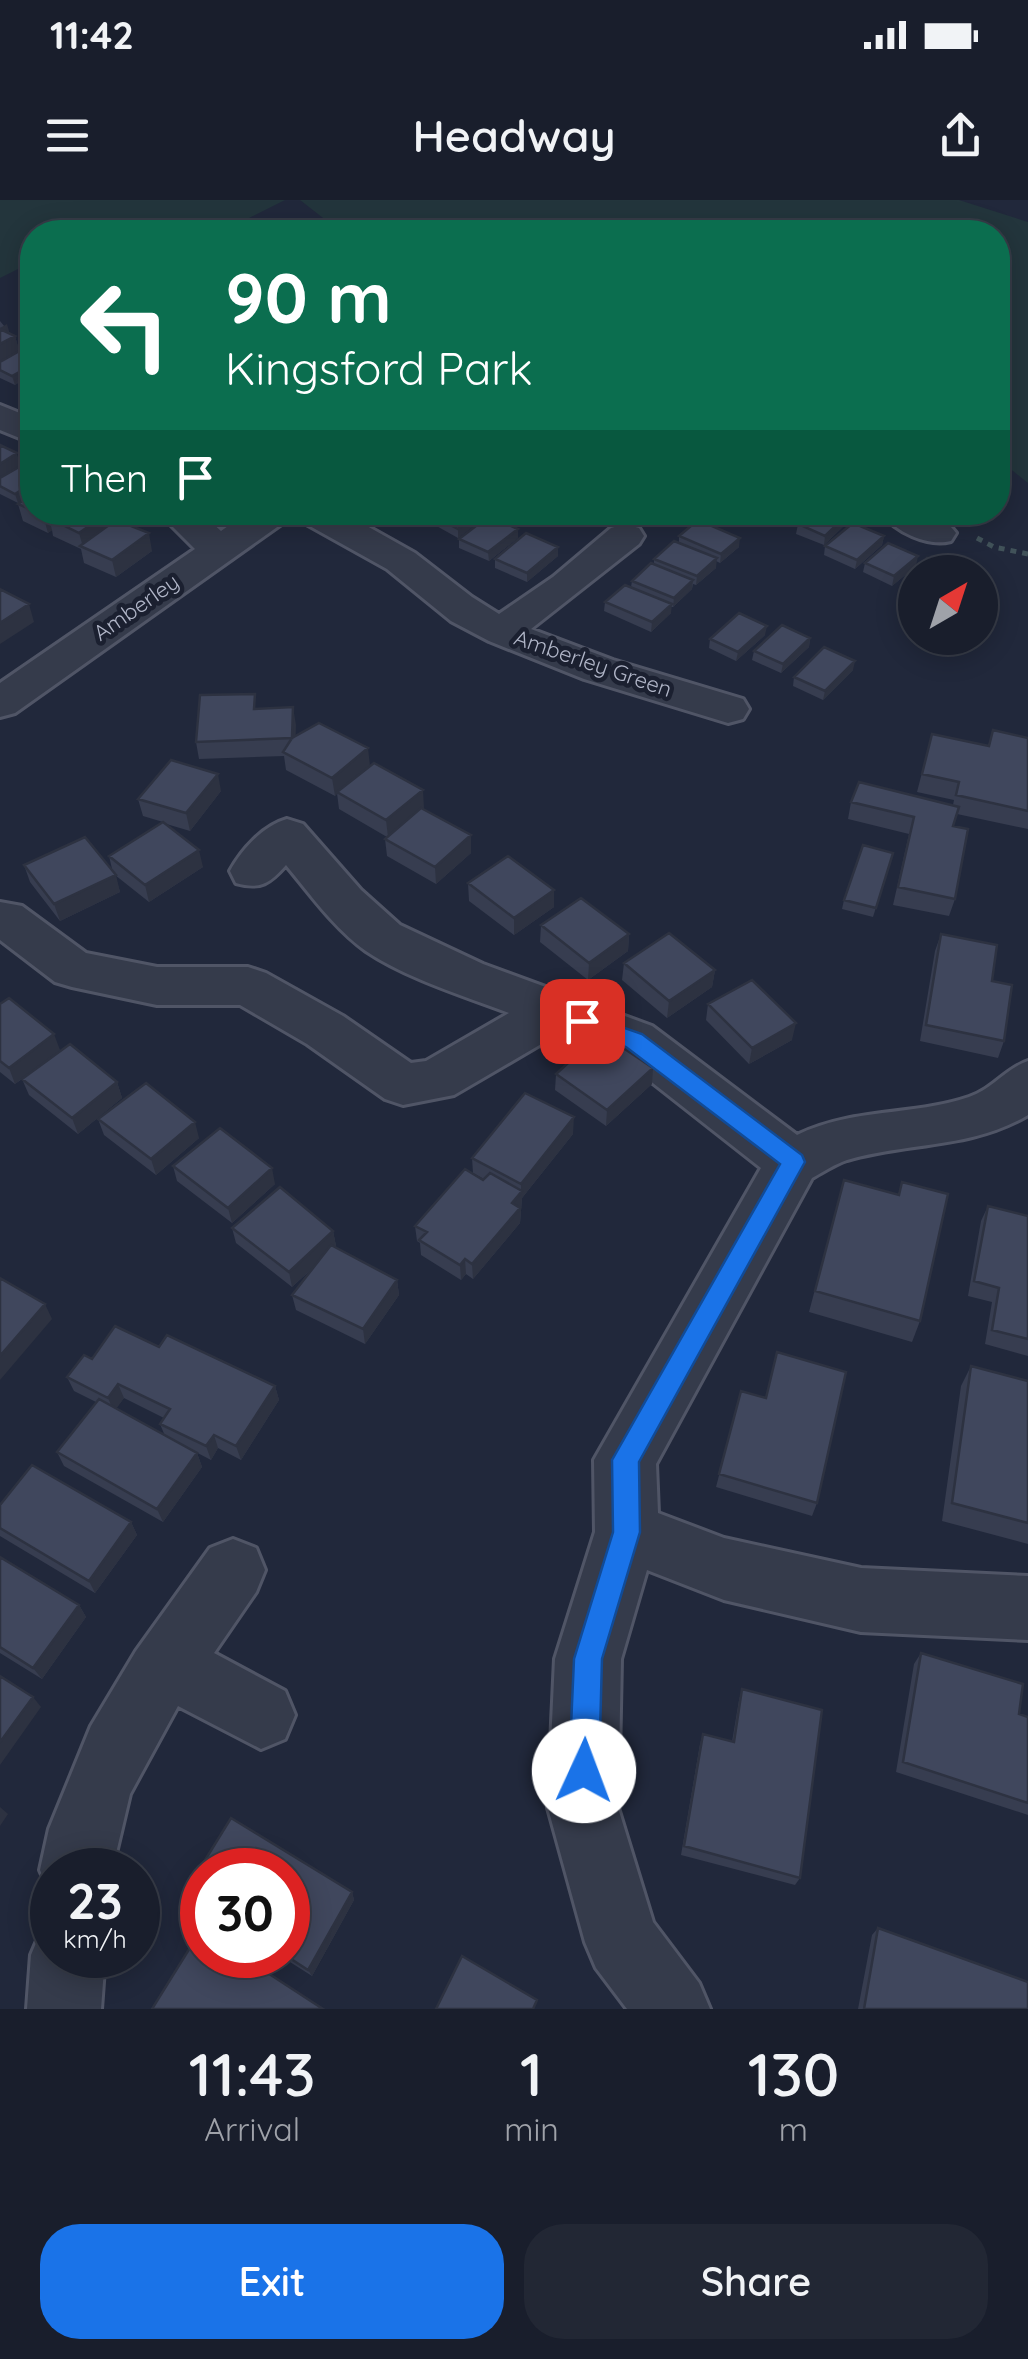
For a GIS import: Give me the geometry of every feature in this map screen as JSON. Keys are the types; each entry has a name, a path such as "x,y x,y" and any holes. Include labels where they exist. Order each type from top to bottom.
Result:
{"street":[{"path":"191,525 218,550"},
{"name":"Amberley","path":"1,701 255,525"},
{"name":"Amberley Green","path":"338,525 416,571 442,597 502,631 554,653 728,709"},
{"path":"922,525 936,533"},
{"path":"502,631 567,586 625,536"},
{"path":"252,871 286,834 344,902 383,938 466,977 634,1040 793,1162"},
{"path":"5,918 72,969 157,986 248,986 326,1030 403,1084 436,1081 557,1011"},
{"path":"673,2009 622,1942 582,1808 588,1659 626,1532 625,1460 793,1162 840,1140 972,1118 1022,1092 1028,1082"},
{"path":"626,1532 724,1569 862,1600 1028,1608"},
{"path":"79,1848 80,1836 128,1724 233,1570"},
{"path":"167,1664 261,1715"},
{"path":"64,2009 66,1978"}],"path":[{"path":"936,533 966,533 994,547 1028,554"}],"shaded area":[{"path":"0,200 285,200 245,220 20,220 20,268 0,278"},
{"path":"300,200 959,200 1028,222 1028,483 1010,469 1010,220 326,220"}],"building":[{"path":"0,329 15,336 0,344"},
{"path":"20,351 20,372 12,376 0,370 0,362"},
{"path":"0,445 17,453 0,464"},
{"path":"20,466 20,491 15,494 0,486 0,478"},
{"path":"63,525 90,525 79,533"},
{"path":"109,525 129,525 149,533 112,560 80,546"},
{"path":"477,525 509,525 518,529 488,552 459,539"},
{"path":"692,525 710,525 740,538 721,554 679,536"},
{"path":"800,525 836,525 825,536"},
{"path":"851,525 884,536 857,560 825,546"},
{"path":"526,533 558,547 527,573 495,559"},
{"path":"674,541 717,558 697,576 654,559"},
{"path":"888,543 916,555 898,555 898,573 894,576 865,563"},
{"path":"651,563 693,580 674,598 632,581"},
{"path":"625,585 672,604 652,622 605,602"},
{"path":"0,589 29,604 0,623"},
{"path":"739,613 767,626 738,652 710,639"},
{"path":"782,625 810,638 783,664 754,651"},
{"path":"824,647 855,661 825,691 794,677"},
{"path":"255,694 254,709 293,707 292,738 196,742 200,695"},
{"path":"319,723 368,748 332,778 283,752 292,738"},
{"path":"993,730 1028,738 1028,811 956,795 959,782 922,774 932,734 989,746"},
{"path":"171,760 218,774 186,813 138,799"},
{"path":"374,763 423,790 386,820 337,792"},
{"path":"859,782 959,807 953,826 968,829 955,899 898,887 914,817 851,802"},
{"path":"421,808 471,835 435,867 385,839"},
{"path":"163,822 199,850 145,885 109,856"},
{"path":"85,837 116,875 54,904 24,865"},
{"path":"863,845 893,853 876,908 844,900"},
{"path":"508,856 554,890 514,918 468,883"},
{"path":"581,898 629,934 589,963 541,925"},
{"path":"669,933 715,970 669,1001 624,963"},
{"path":"941,934 997,945 992,981 1012,985 1004,1041 926,1025"},
{"path":"752,980 796,1023 752,1048 708,1004"},
{"path":"9,998 54,1034 9,1068 0,1061 0,1004"},
{"path":"601,1033 653,1068 607,1110 556,1074"},
{"path":"70,1044 117,1082 72,1118 22,1079"},
{"path":"146,1083 195,1122 151,1159 98,1119"},
{"path":"525,1093 574,1117 521,1184 472,1158"},
{"path":"220,1128 272,1168 228,1208 173,1166"},
{"path":"465,1169 483,1180 490,1173 522,1191 512,1203 520,1208 472,1264 465,1259 460,1265 419,1240 427,1232 415,1226"},
{"path":"844,1180 899,1195 902,1182 948,1194 920,1321 815,1291"},
{"path":"280,1187 333,1231 289,1272 232,1228"},
{"path":"988,1206 1028,1216 1028,1339 992,1330 999,1288 974,1281"},
{"path":"331,1245 397,1280 363,1329 292,1295"},
{"path":"0,1278 45,1304 0,1356"},
{"path":"115,1326 159,1347 167,1335 275,1386 236,1446 214,1435 206,1446 160,1424 170,1409 118,1384 108,1398 67,1377 84,1355 92,1359"},
{"path":"777,1352 846,1372 817,1503 719,1474 741,1391 766,1398"},
{"path":"971,1366 1028,1381 1028,1523 952,1503"},
{"path":"99,1399 197,1453 157,1509 57,1452"},
{"path":"32,1465 131,1522 89,1581 0,1528 0,1505"},
{"path":"0,1557 79,1605 33,1668 0,1647"},
{"path":"921,1653 1023,1684 1019,1714 1028,1717 1028,1803 903,1762"},
{"path":"0,1676 33,1697 0,1742"},
{"path":"742,1689 822,1710 800,1878 684,1846 703,1734 734,1742"},
{"path":"231,1818 280,1848 213,1848"},
{"path":"310,1866 352,1892 310,1966"},
{"path":"878,1928 1028,1982 1028,2009 864,2009"},
{"path":"462,1956 537,2000 533,2009 436,2009"},
{"path":"180,1964 180,1978 275,1978 323,2009 152,2009"}],"route":[{"path":"582,1021 634,1040 793,1162 625,1460 626,1532 588,1659 584,1771"}]}
